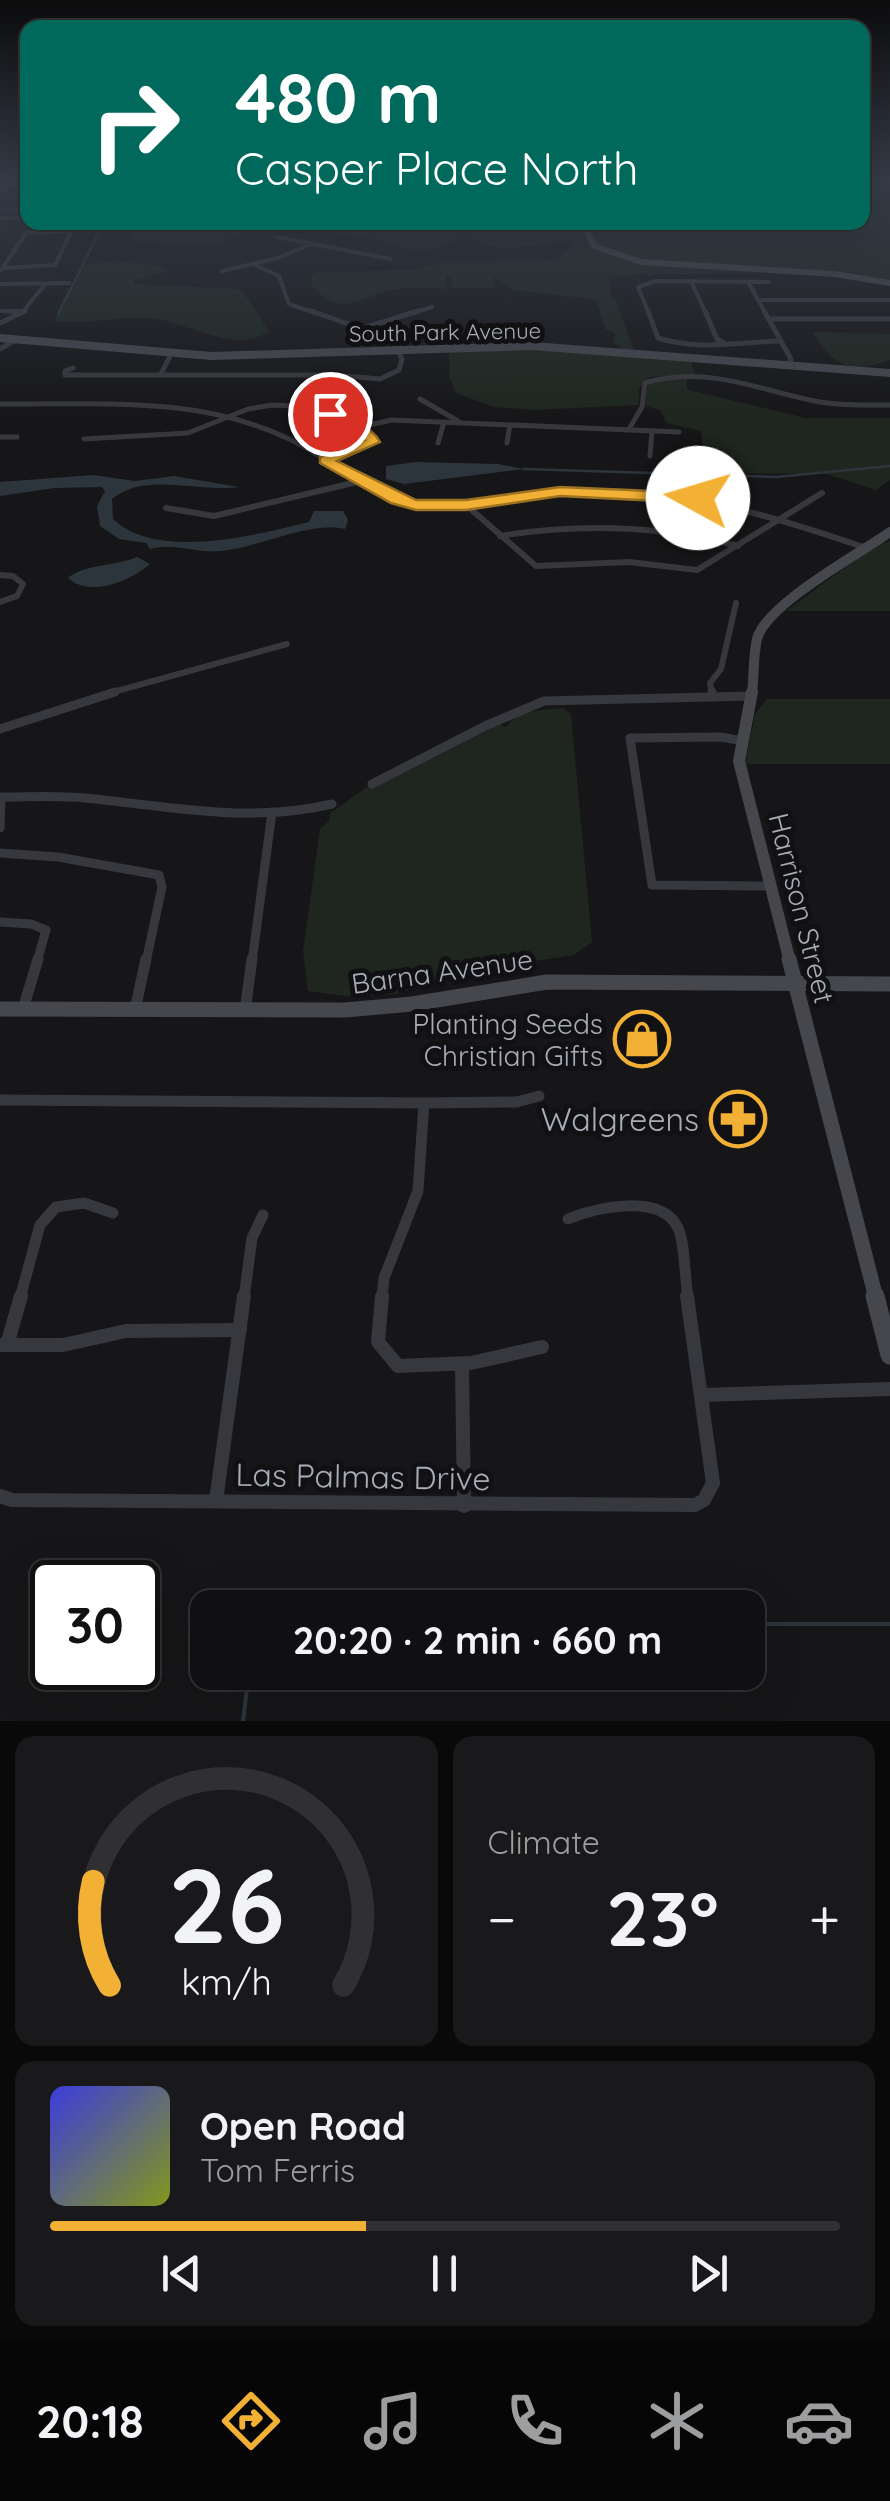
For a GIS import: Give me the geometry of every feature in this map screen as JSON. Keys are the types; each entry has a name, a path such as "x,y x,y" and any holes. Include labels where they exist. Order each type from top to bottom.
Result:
{"street":[{"path":"2,270 55,265 58,259"},
{"path":"222,271 270,259"},
{"path":"633,259 835,274 890,283"},
{"path":"73,368 65,375 332,375 380,379 400,370 402,359 392,339 289,304 279,276 255,265"},
{"path":"768,282 647,282 638,287 658,338 698,346 781,340"},
{"path":"691,282 717,339 724,343"},
{"path":"748,282 790,359 784,367"},
{"path":"0,323 25,312 46,283"},
{"path":"0,284 68,283"},
{"path":"759,300 890,300"},
{"path":"361,329 392,316 432,307"},
{"path":"0,311 25,312"},
{"path":"768,319 890,319"},
{"name":"South Park Avenue","path":"2,339 171,354 281,356 396,348 532,346 890,374"},
{"path":"0,349 15,340"},
{"path":"161,374 171,354"},
{"path":"630,430 642,408 645,384 668,378 764,385 828,402 890,405"},
{"path":"420,399 460,423"},
{"path":"0,404 170,406 228,418 274,432 405,502 466,505 538,493 650,493 698,498 782,518 866,548"},
{"path":"84,439 180,434 263,405 308,405 370,436 370,444 325,460"},
{"path":"357,428 383,420 678,432"},
{"path":"438,443 444,422"},
{"path":"507,443 510,425"},
{"path":"577,442 580,428"},
{"path":"650,456 652,431"},
{"path":"0,437 17,437"},
{"path":"166,508 214,516 361,481"},
{"path":"466,505 531,564 629,562 697,570 822,493"},
{"path":"500,536 556,527 646,527 690,532 738,546"},
{"name":"Harrison Street","path":"890,532 788,602 764,625 757,638 748,696 750,719 740,761 890,1355"},
{"path":"0,575 13,576 23,584 17,596 0,602"},
{"path":"715,697 710,683 722,670 726,634 732,629 736,603"},
{"path":"0,728 43,712 287,644"},
{"path":"372,784 485,726 544,701 748,696"},
{"path":"742,741 630,738 652,885 770,886"},
{"path":"0,828 0,797 91,799 175,812 313,810 332,804"},
{"path":"245,1011 272,812"},
{"path":"0,853 58,856 159,875 162,887 135,1010"},
{"path":"0,922 31,924 46,930 23,1009"},
{"name":"Barna Avenue","path":"0,1009 345,1010 412,1004 547,982 890,984"},
{"path":"0,1100 424,1103 517,1102 540,1096"},
{"path":"424,1103 418,1191 384,1278 378,1342 398,1366 462,1366 502,1360 542,1347"},
{"path":"113,1213 84,1203 56,1207 40,1225 4,1345 62,1344 126,1331 240,1330"},
{"path":"568,1219 591,1208 648,1206 666,1214 678,1227 702,1395 890,1389"},
{"path":"216,1501 252,1238 264,1215"},
{"path":"462,1366 464,1506"},
{"name":"Las Palmas Drive","path":"0,1496 12,1500 683,1507 704,1500 714,1483 702,1395"}],"shaded area":[{"path":"890,259 890,280 818,271 608,276 611,297 615,298 634,350 613,342 615,333 605,329 597,302 592,299 513,290 494,276 494,288 452,288 451,276 446,275 446,289 397,289 342,304 312,286 312,275 318,272 411,270 449,261"},
{"path":"118,261 161,266 170,271 134,280 134,284 241,289 269,331 242,340 156,319 54,321 84,264"},
{"path":"812,332 890,334 890,360 854,367 844,364 828,353"},
{"path":"526,347 691,360 695,376 650,377 639,389 638,405 535,410 494,407 456,393 449,376 449,348"},
{"path":"687,379 687,389 692,391 806,418 890,418 890,480 876,490 826,474 706,473 701,431 666,423 660,410 645,406 648,384"},
{"path":"416,462 498,464 524,469 404,484 386,479 386,466"},
{"path":"93,475 135,481 174,476 239,487 156,484 125,491 112,499 113,519 132,532 155,539 180,542 235,538 309,522 314,511 343,511 348,520 345,529 317,528 235,549 150,549 146,543 119,539 100,526 97,506 105,491 102,487 55,488 0,496 0,482"},
{"path":"890,541 890,611 786,611 873,547"},
{"path":"137,557 150,564 110,585 88,587 68,578 83,570"},
{"path":"767,699 890,699 890,764 745,764 755,714"},
{"path":"564,708 571,714 592,942 574,955 484,969 391,995 344,996 308,991 303,951 320,829 330,820 330,813 373,783 490,722 506,727 524,714"}],"waterway":[{"path":"58,314 85,259"},
{"path":"524,469 776,477 890,466"},
{"path":"765,1624 890,1624"},
{"path":"243,1721 247,1690"}],"place":[{"name":"Planting Seeds Christian Gifts","path":"642,1039"},
{"name":"Walgreens","path":"738,1119"}],"route":[{"path":"330,414 370,436 372,442 325,460 397,500 416,505 466,505 560,492 698,498"}]}
